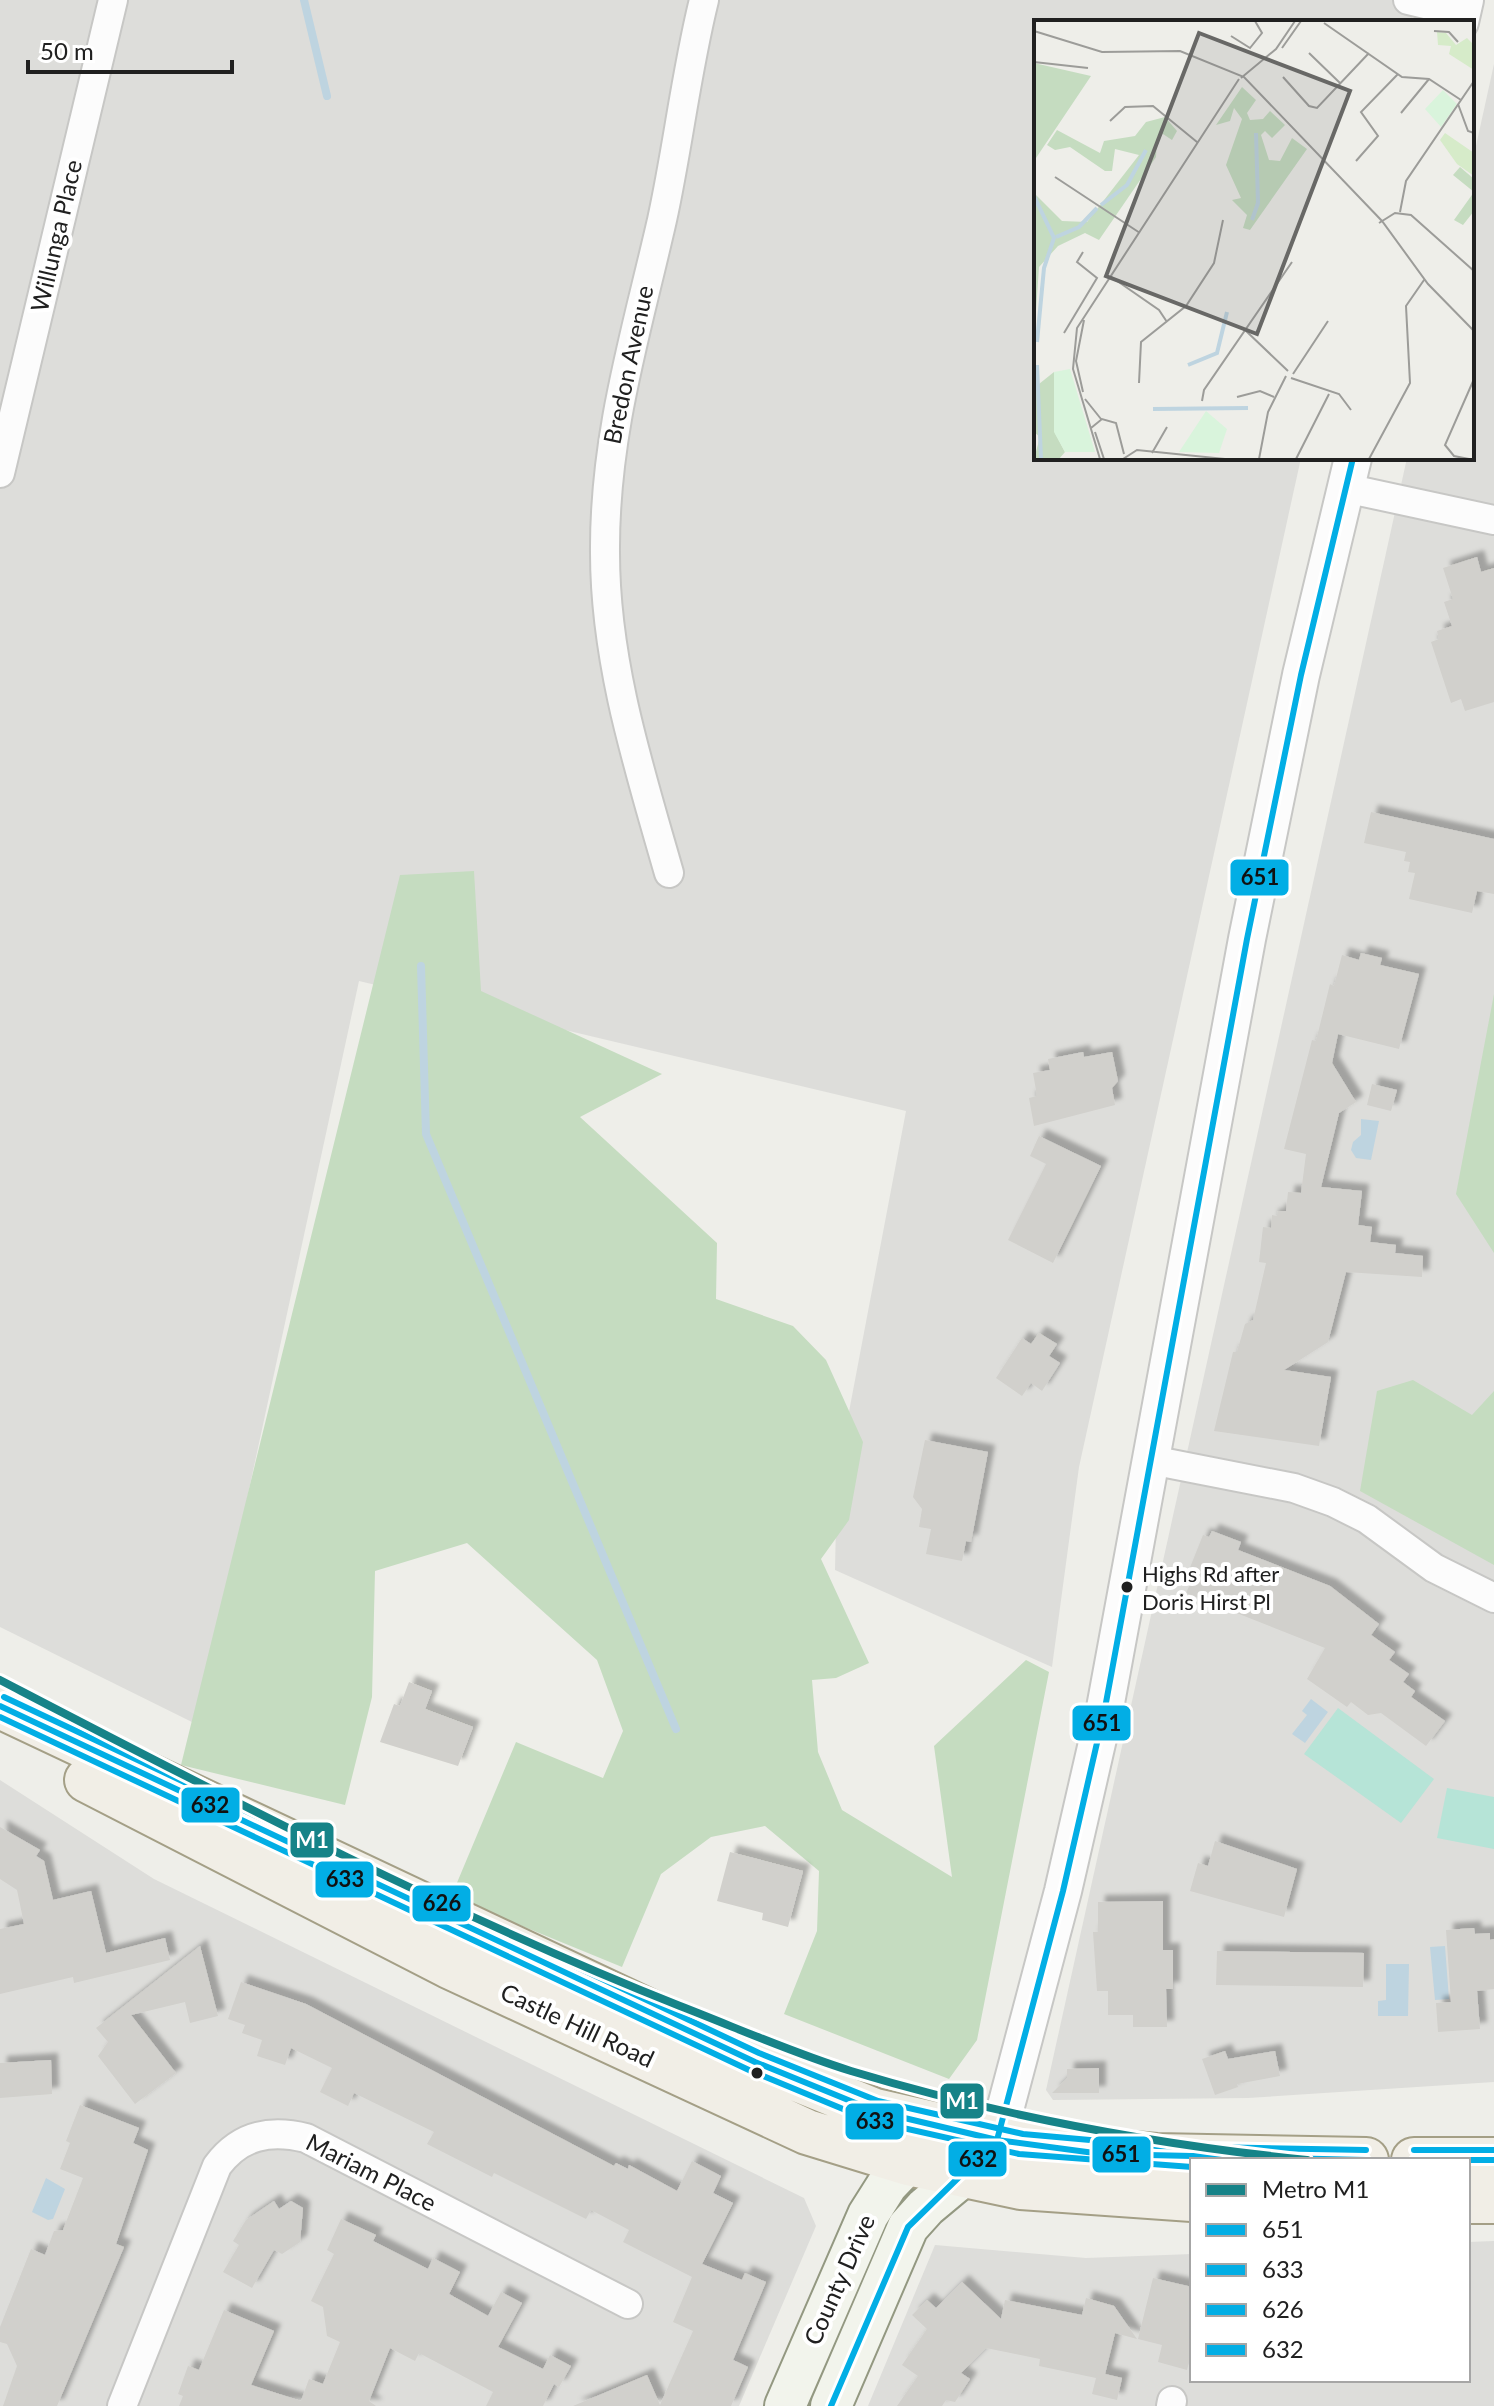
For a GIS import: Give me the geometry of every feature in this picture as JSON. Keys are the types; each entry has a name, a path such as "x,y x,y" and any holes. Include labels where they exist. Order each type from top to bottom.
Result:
{"main road":[{"name":"Castle Hill Road","path":"0,1706 769,2068 875,2111 997,2140 1116,2154 1283,2158"},
{"name":"Castle Hill Road","path":"0,1735 449,1966 807,2132 962,2177 1021,2187 1190,2199"},
{"path":"908,2163 946,2146 997,2140"},
{"path":"962,2177 997,2140"},
{"path":"997,2140 1021,2187"},
{"path":"1470,2160 1494,2160"},
{"name":"County Drive","path":"785,2406 868,2215 887,2185 908,2163"},
{"name":"County Drive","path":"831,2406 908,2227 926,2207 962,2177"},
{"path":"1470,2201 1494,2201"}],"street":[{"name":"Willunga Place","path":"0,473 113,0"},
{"name":"Bredon Avenue","path":"669,873 623,709 613,646 605,555 607,486 619,395 662,218 704,0"},
{"path":"1408,0 1462,12"},
{"path":"997,2140 1044,1965 1105,1708 1247,939 1301,675 1349,473 1494,520"},
{"path":"1151,1460 1294,1488 1333,1502 1367,1519 1434,1568 1494,1598"},
{"name":"Mariam Place","path":"122,2406 217,2166 241,2142 258,2136 274,2133 306,2138 628,2304"}],"shaded area":[{"path":"0,0 1413,0 1412,20 1034,20 1034,460 1301,460 1079,1467 1052,1667 835,1570 837,1475 906,1111 359,981 198,1725 0,1627"},
{"path":"1494,64 1494,2082 1248,2098 1053,2100 1046,2090 1407,460 1474,460 1474,155"},
{"path":"0,1780 154,1879 804,2198 816,2226 739,2406 0,2406"},
{"path":"1494,2241 1494,2406 868,2406 935,2245 1086,2258 1190,2254 1190,2382 1470,2382 1470,2242"}],"green space":[{"path":"474,871 481,991 662,1074 580,1117 717,1243 716,1299 793,1326 826,1360 863,1442 849,1520 821,1559 869,1663 836,1678 812,1680 818,1752 842,1810 952,1877 934,1746 1026,1660 1049,1672 977,2040 949,2079 784,2014 817,1931 819,1871 765,1826 711,1837 661,1874 622,1967 451,1897 516,1742 603,1778 623,1731 597,1660 467,1543 375,1571 372,1697 345,1805 181,1765 400,875"},
{"path":"1494,994 1494,1253 1456,1194"},
{"path":"1413,1380 1472,1415 1494,1391 1494,1565 1360,1491 1377,1391"},
{"path":"1338,1708 1434,1779 1401,1823 1304,1754"},
{"path":"1447,1788 1494,1797 1494,1849 1437,1838"}],"water":[{"path":"1361,1119 1379,1121 1371,1160 1356,1158 1351,1150 1353,1142 1361,1135"},
{"path":"1311,1699 1328,1712 1305,1743 1292,1734 1307,1715 1302,1711"},
{"path":"1445,1946 1449,1999 1435,2000 1430,1947"},
{"path":"1386,1964 1409,1964 1408,2016 1378,2016 1378,2001 1386,2000"},
{"path":"46,2178 65,2189 53,2219 48,2220 32,2212"}],"building":[{"path":"1477,557 1481,572 1494,568 1494,702 1465,711 1461,699 1451,703 1431,642 1439,639 1437,631 1452,626 1444,602 1453,599 1443,568"},
{"path":"1371,812 1494,839 1494,894 1477,891 1472,913 1409,899 1415,873 1408,872 1410,862 1404,861 1406,852 1364,843"},
{"path":"1361,953 1382,958 1380,965 1419,974 1399,1049 1338,1034 1332,1063 1356,1102 1339,1113 1321,1187 1362,1191 1358,1225 1372,1227 1370,1242 1396,1245 1395,1253 1423,1256 1422,1277 1346,1272 1328,1342 1284,1370 1331,1377 1319,1446 1214,1431 1233,1352 1237,1352 1245,1324 1253,1320 1266,1263 1259,1262 1263,1227 1271,1228 1272,1215 1286,1211 1288,1192 1301,1193 1306,1154 1284,1149 1312,1040 1316,1041 1330,984 1334,986 1342,955 1359,960"},
{"path":"1083,1052 1084,1057 1112,1052 1118,1081 1112,1088 1115,1105 1034,1126 1029,1098 1037,1096 1033,1073 1050,1070 1048,1059"},
{"path":"1372,1084 1397,1090 1391,1111 1367,1105"},
{"path":"1039,1136 1101,1166 1053,1263 1008,1240 1046,1164 1030,1156"},
{"path":"1039,1333 1057,1344 1049,1356 1060,1363 1042,1391 1031,1383 1022,1396 996,1378 1022,1338 1031,1344"},
{"path":"925,1440 988,1452 971,1542 966,1541 962,1561 926,1554 931,1529 919,1527 922,1509 913,1497"},
{"path":"1212,1531 1241,1542 1238,1550 1330,1586 1379,1624 1371,1635 1395,1652 1389,1660 1409,1674 1403,1682 1415,1691 1411,1697 1445,1721 1426,1746 1381,1713 1368,1715 1351,1702 1347,1707 1307,1679 1325,1648 1186,1593 1191,1582 1185,1580 1203,1535 1209,1537"},
{"path":"409,1682 432,1691 425,1709 473,1727 458,1766 380,1742 394,1704 400,1706"},
{"path":"0,1827 40,1850 36,1856 44,1861 53,1900 91,1891 106,1953 165,1938 170,1960 74,1983 73,1977 0,1994 0,1929 24,1924 17,1890 0,1879"},
{"path":"1215,1841 1297,1869 1284,1917 1190,1891 1198,1863 1208,1866"},
{"path":"730,1852 803,1871 788,1927 762,1920 763,1913 717,1901"},
{"path":"1163,1901 1163,1950 1173,1950 1173,1989 1166,1989 1167,2027 1133,2027 1133,2015 1108,2015 1108,1991 1097,1991 1093,1932 1098,1932 1098,1902"},
{"path":"1474,1928 1475,1934 1490,1933 1490,1940 1494,1939 1494,1989 1477,1991 1480,2029 1438,2032 1436,2003 1451,2002 1446,1930"},
{"path":"200,1946 218,2016 190,2023 185,2002 131,2015 176,2073 135,2104 98,2056 108,2042 96,2028"},
{"path":"1217,1951 1364,1953 1363,1987 1216,1985"},
{"path":"241,1982 306,2004 614,2166 616,2163 628,2169 629,2165 677,2191 692,2161 721,2176 713,2193 733,2203 702,2264 742,2280 745,2273 766,2282 733,2360 748,2367 731,2406 573,2406 647,2375 660,2405 693,2331 673,2322 692,2277 623,2242 629,2230 591,2210 586,2219 494,2173 492,2177 427,2144 434,2132 354,2093 348,2106 320,2092 332,2068 291,2048 285,2065 257,2056 262,2040 242,2033 245,2025 228,2019"},
{"path":"1225,2051 1228,2059 1275,2051 1280,2076 1237,2084 1238,2087 1215,2095 1202,2059"},
{"path":"51,2060 52,2094 0,2098 0,2063"},
{"path":"1099,2068 1099,2093 1052,2093 1067,2078 1067,2069"},
{"path":"80,2105 139,2128 133,2143 148,2150 116,2244 124,2247 57,2406 3,2406 17,2366 7,2344 0,2342 0,2327 31,2249 45,2255 54,2231 63,2230 83,2178 60,2169 70,2143 66,2141"},
{"path":"274,2201 279,2209 291,2201 303,2208 300,2242 282,2254 274,2250 252,2288 223,2272 239,2245 233,2241 246,2220"},
{"path":"341,2219 376,2235 373,2241 428,2269 433,2258 460,2272 449,2294 488,2316 501,2292 522,2303 498,2347 543,2369 550,2355 571,2366 559,2387 554,2384 543,2406 486,2406 493,2392 419,2353 415,2361 390,2348 369,2401 376,2406 179,2406 183,2396 178,2394 188,2366 199,2370 224,2310 274,2331 251,2385 301,2401 309,2379 323,2384 340,2342 327,2336 323,2307 311,2301 334,2254 327,2250"},
{"path":"1153,2278 1190,2287 1190,2359 1187,2370 1158,2362 1162,2345 1138,2339"},
{"path":"962,2282 1001,2319 1005,2300 1082,2315 1086,2298 1114,2306 1137,2339 1115,2333 1105,2374 1122,2378 1117,2400 1092,2394 1096,2378 1039,2366 1040,2359 986,2348 961,2373 970,2379 955,2402 946,2400 942,2406 897,2406 918,2376 902,2365 927,2329 912,2315 927,2300 936,2308"}],"waterway":[{"path":"304,0 327,96"},
{"path":"421,966 426,1134 676,1729"}],"metro line":[{"name":"M1","path":"0,1680 251,1810 421,1893 593,1970 808,2056 907,2087 1020,2115 1134,2137 1291,2158"}],"transit line":[{"name":"651","path":"997,2140 1063,1891 1105,1708 1247,939 1301,675 1353,460"},
{"name":"626","path":"4,1697 759,2053 878,2101 1023,2134 1157,2146 1366,2150"},
{"name":"632","path":"0,1706 755,2062 875,2111 997,2140 908,2227 831,2406"},
{"name":"633","path":"0,1717 751,2071 872,2121 1019,2154 1190,2167"},
{"name":"651","path":"997,2140 1102,2154 1278,2158"},
{"name":"626","path":"1414,2150 1494,2150"},
{"name":"651","path":"1470,2160 1494,2160"}],"place":[{"name":"Highs Rd after Doris Hirst Pl","path":"1127,1587"}]}
